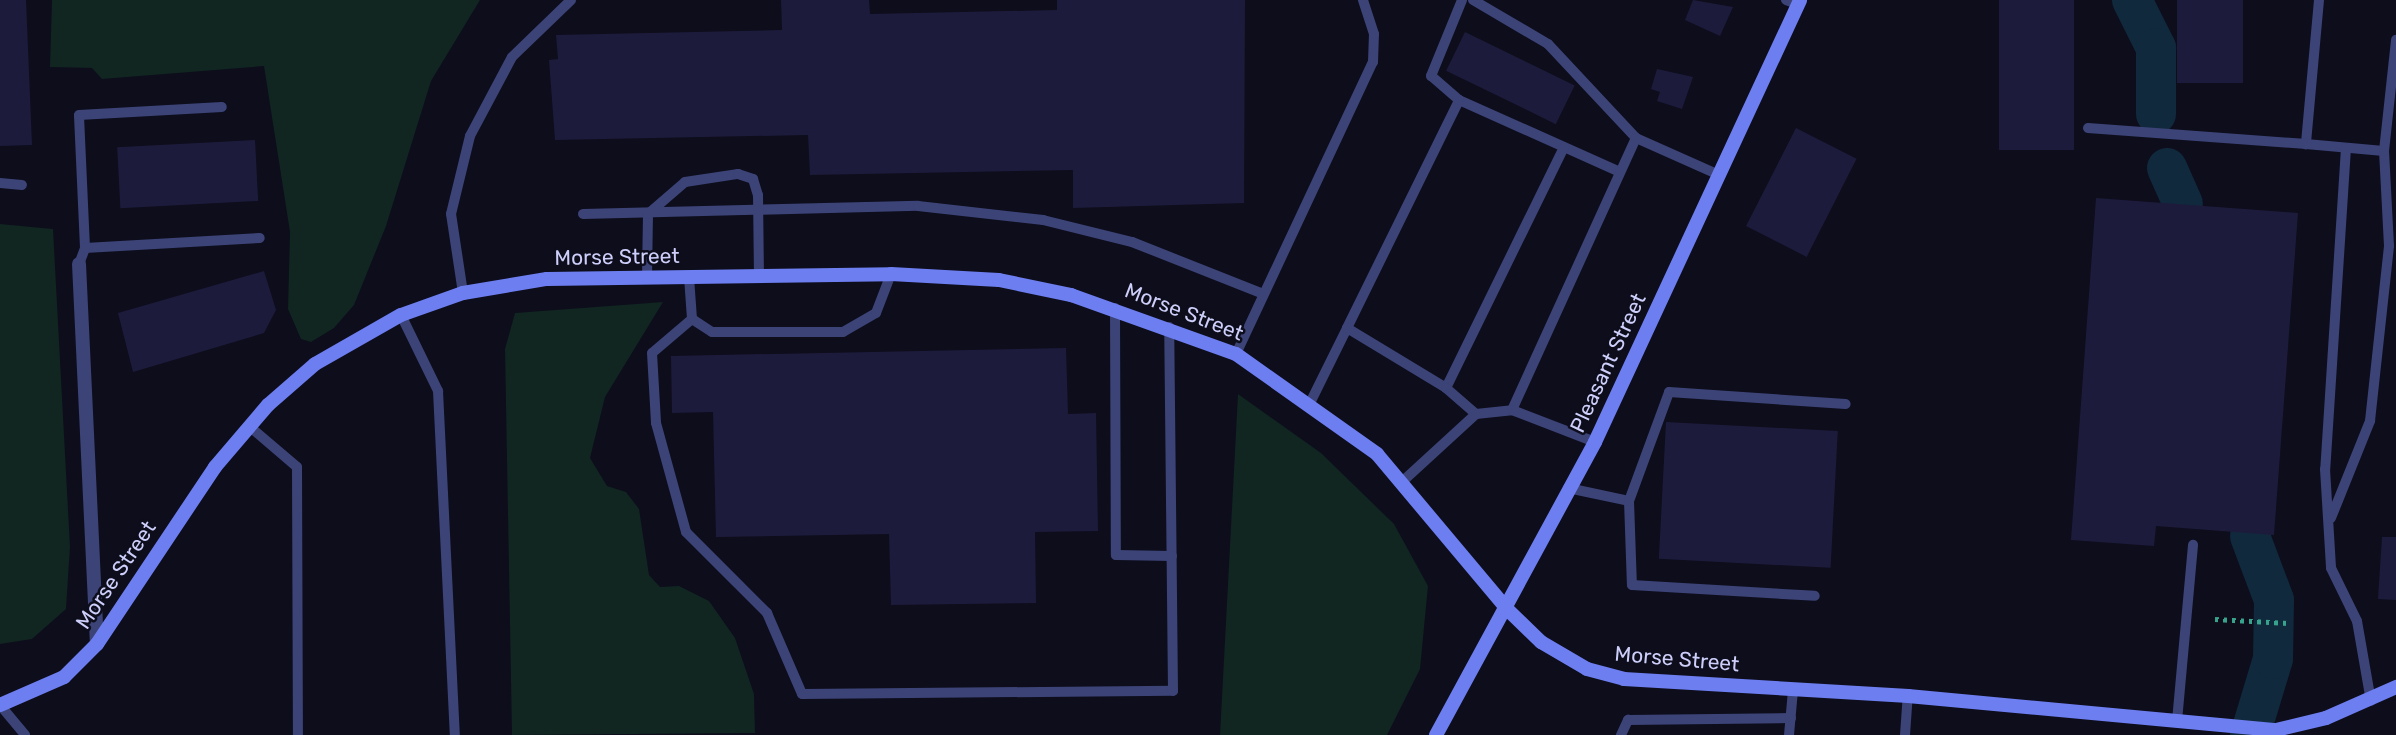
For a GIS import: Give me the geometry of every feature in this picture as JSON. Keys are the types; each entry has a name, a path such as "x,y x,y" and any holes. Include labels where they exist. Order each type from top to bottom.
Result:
{"street":[{"name":"Pleasant Street","path":"1436,735 1508,610 1568,488 1595,442 1719,175 1794,1"},
{"path":"79,264 97,644"},
{"name":"Morse Street","path":"0,705 64,677 97,644 248,425 315,365 401,315 463,293 547,279 891,274 999,280 1115,307 1236,354 1311,401 1404,480 1508,610 1541,642 1587,669 1624,679 1908,696 2276,730 2371,701 2396,687"}],"lane":[{"path":"463,293 451,214 470,136 512,57 571,0"},
{"path":"1236,354 1261,293 1373,62 1374,34 1363,0"},
{"path":"1462,0 1432,76 1459,100 1620,172"},
{"path":"1472,0 1548,44 1636,138 1719,175"},
{"path":"2306,144 2319,0"},
{"path":"2330,520 2371,421 2389,246 2384,152 2396,40"},
{"path":"1311,401 1459,100"},
{"path":"79,264 85,248 79,115 222,107"},
{"path":"2088,128 2384,152"},
{"path":"1512,410 1636,138"},
{"path":"1446,388 1564,147"},
{"path":"2346,148 2325,469 2331,568 2357,621 2371,701"},
{"path":"647,277 648,214 685,182 724,174 753,179 758,211 759,275"},
{"path":"0,183 22,185"},
{"path":"583,214 918,206 1043,220 1132,242 1261,293"},
{"path":"85,248 260,238"},
{"path":"692,319 712,332 842,332 876,313 891,274"},
{"path":"689,277 692,319"},
{"path":"1115,307 1116,555 1172,556"},
{"path":"401,315 438,391 455,735"},
{"path":"692,319 652,353 656,423 686,532 767,613 802,694 1173,691 1169,327"},
{"path":"1347,328 1446,388 1476,414"},
{"path":"1815,596 1632,584 1629,501 1669,392 1846,404"},
{"path":"1404,480 1476,414 1512,410 1595,442"},
{"path":"248,425 297,467 298,735"},
{"path":"1568,488 1629,501"},
{"path":"2177,721 2193,545"},
{"path":"1789,735 1793,690"},
{"path":"1905,735 1908,696"},
{"path":"0,705 24,735"},
{"path":"1620,735 1628,720 1790,718"}],"path":[{"path":"2215,618 2290,623"}],"green space":[{"path":"52,0 480,0 431,81 386,226 354,305 334,328 311,342 301,339 288,309 290,232 264,66 102,79 92,68 50,67"},
{"path":"0,224 53,229 70,547 66,609 32,639 0,644"},
{"path":"663,302 605,397 590,458 607,486 626,492 639,509 649,575 660,587 679,586 709,601 735,638 754,694 755,733 512,735 505,349 515,313"},
{"path":"1238,394 1321,453 1394,524 1428,586 1420,669 1387,735 1220,735"}],"building":[{"path":"0,0 26,0 32,145 0,146"},
{"path":"781,0 869,0 870,14 1057,10 1057,0 1245,0 1244,203 1073,208 1073,170 810,175 808,135 555,140 549,60 558,59 556,35 782,30"},
{"path":"1693,0 1733,7 1720,36 1685,20"},
{"path":"1999,0 2074,0 2074,150 1999,150"},
{"path":"2177,0 2243,0 2243,83 2177,83"},
{"path":"1465,32 1575,85 1556,124 1446,71"},
{"path":"1657,69 1693,77 1682,109 1657,101 1660,92 1651,89"},
{"path":"1796,128 1857,159 1807,257 1746,226"},
{"path":"255,140 258,201 120,208 117,147"},
{"path":"2096,198 2298,213 2274,535 2156,526 2154,546 2071,540"},
{"path":"264,271 276,310 264,333 133,372 118,313"},
{"path":"1066,348 1068,414 1096,413 1098,531 1035,532 1036,603 891,605 889,534 716,537 713,412 672,413 671,356"},
{"path":"1666,422 1838,431 1831,568 1659,559"},
{"path":"2382,537 2396,537 2396,600 2378,599"}],"waterway":[{"path":"2132,0 2156,48 2156,114"},
{"path":"2167,168 2183,204"},
{"path":"2250,536 2274,600 2273,659 2250,735"}]}
